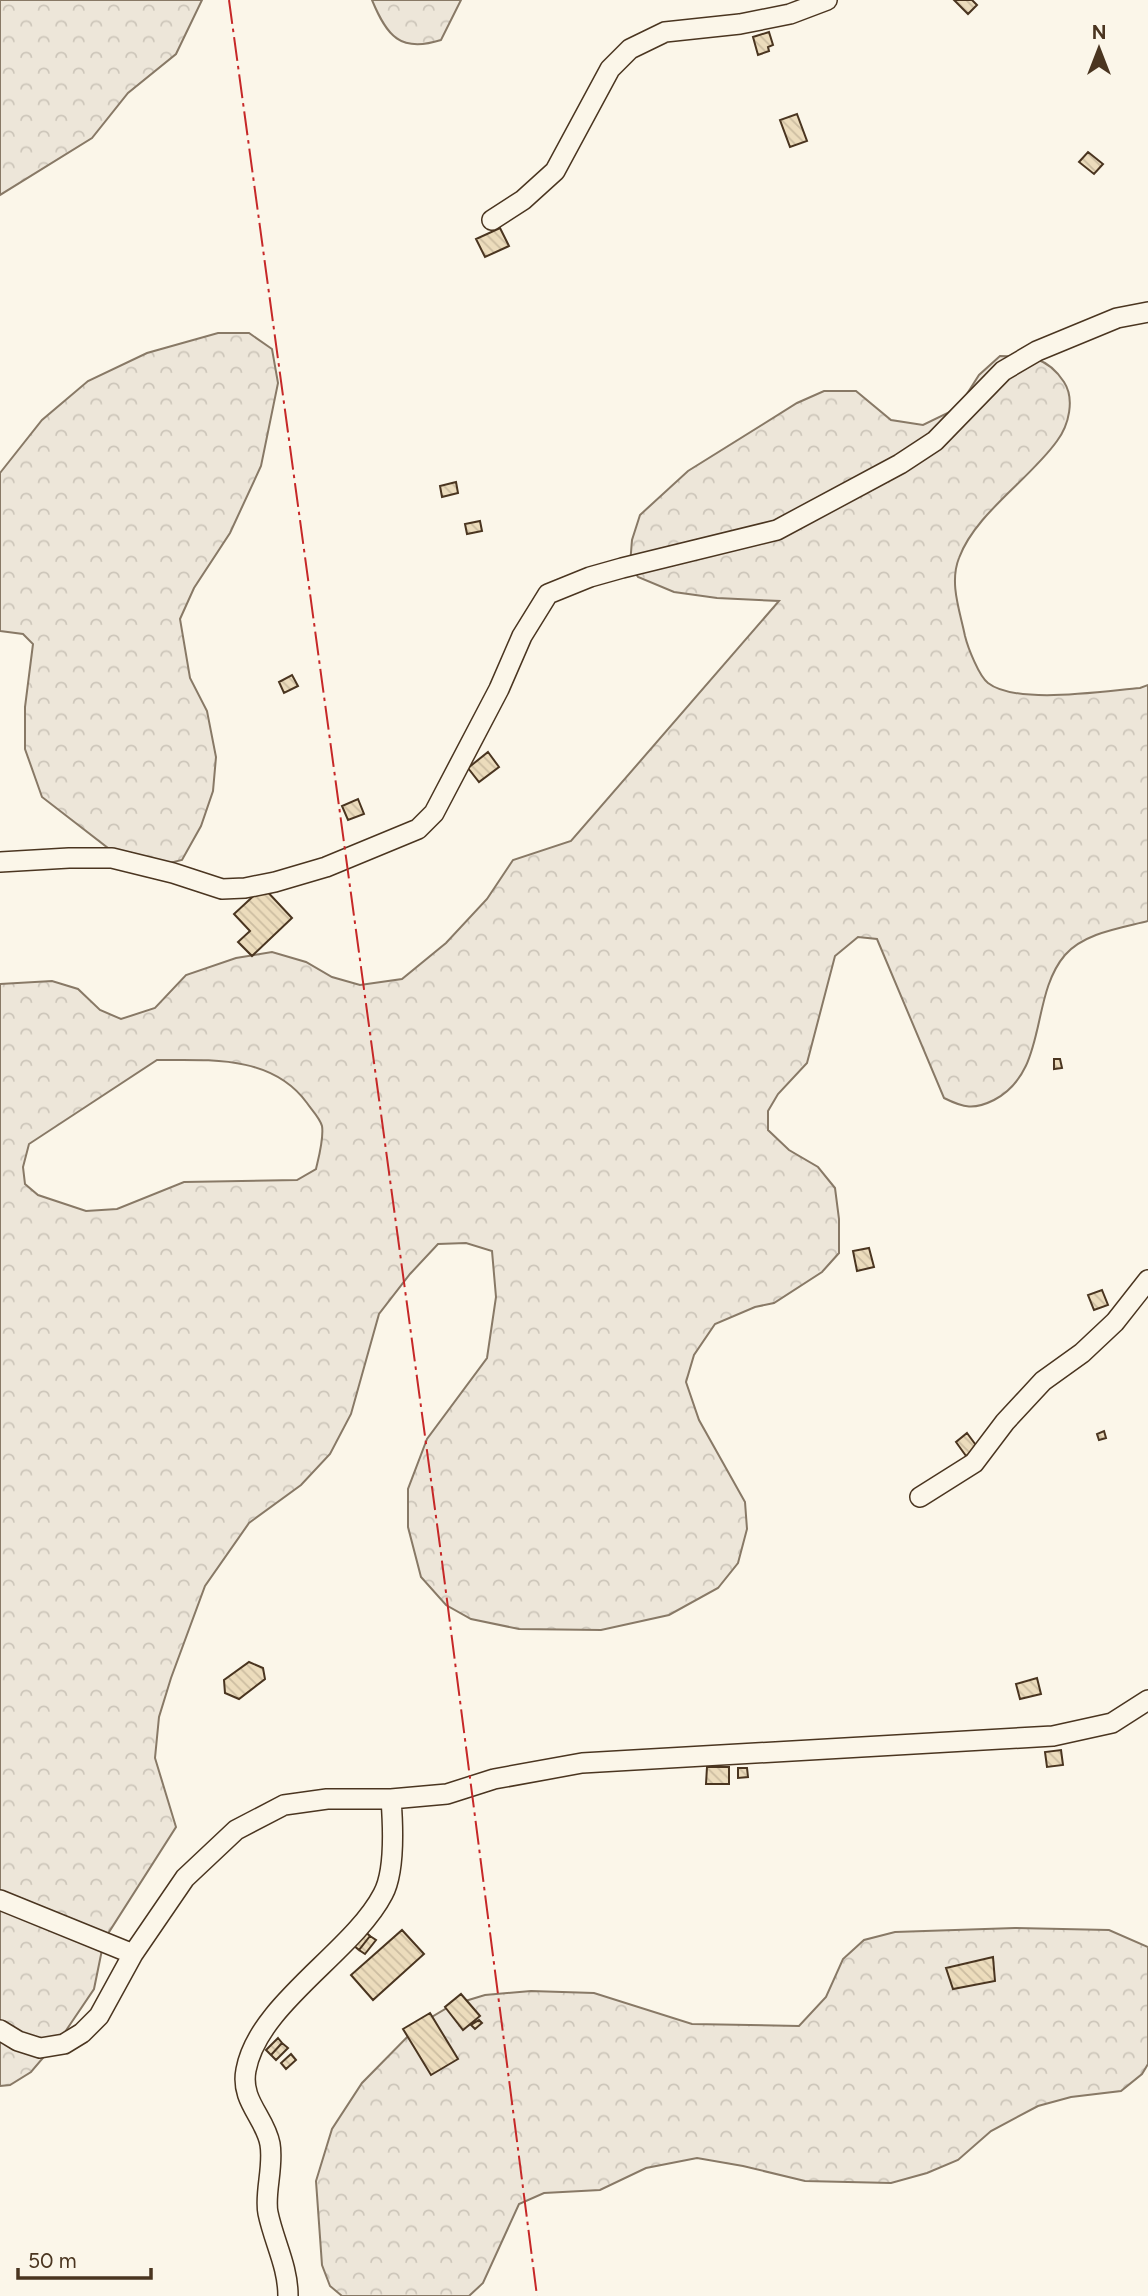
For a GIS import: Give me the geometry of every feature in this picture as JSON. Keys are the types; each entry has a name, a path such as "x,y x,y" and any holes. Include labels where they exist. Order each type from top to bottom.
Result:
{"street":[{"path":"492,220 523,200 555,171 610,69 630,49 665,32 740,24 790,14 827,0"},
{"path":"0,862 113,858 222,889 245,888 326,867 418,829 434,813 494,700 522,636 548,594 611,571 777,530 890,470 935,441 1003,371 1037,351 1117,317 1148,312"},
{"path":"920,1497 974,1462 1005,1422 1043,1381 1082,1353 1115,1322 1148,1280"},
{"path":"0,2030 18,2041 40,2048 64,2044 82,2033 99,2016 134,1954 185,1878 236,1830 284,1805 327,1799 391,1799 447,1794 494,1779 582,1763 1053,1736 1112,1723 1148,1700"},
{"path":"288,2296 287,2273 267,2211 271,2168 269,2142 248,2099 246,2071 252,2052 270,2019 368,1916 384,1893 389,1874 393,1824 391,1799"},
{"path":"0,1900 134,1954"}],"green space":[{"path":"0,0 202,0 176,54 128,93 92,138 0,195"},
{"path":"372,0 461,0 441,40 415,44 405,43 390,32"},
{"path":"218,333 249,333 272,349 278,383 261,466 230,533 194,588 180,619 190,678 207,711 216,757 213,791 201,826 182,860 149,868 121,858 42,797 25,749 25,707 33,644 23,634 0,631 0,473 42,420 88,381 147,353"},
{"path":"1000,356 1036,359 1058,373 1067,389 1070,404 1065,427 1057,441 977,526 959,558 955,587 966,641 981,674 988,683 1001,690 1061,695 1148,685 1148,921 1092,936 1065,955 1046,991 1031,1052 1023,1071 1011,1087 994,1100 975,1106 963,1106 944,1098 877,939 858,937 835,956 807,1063 778,1094 768,1111 768,1130 789,1150 818,1167 835,1188 839,1253 822,1272 774,1303 755,1307 715,1324 694,1355 686,1382 699,1420 745,1502 747,1529 738,1563 718,1588 669,1615 601,1630 519,1629 471,1619 446,1605 421,1577 408,1527 408,1489 427,1439 487,1358 496,1297 492,1251 466,1243 438,1244 379,1314 351,1414 330,1454 301,1485 249,1523 205,1586 159,1717 155,1758 176,1827 104,1940 94,1989 65,2032 31,2072 10,2085 0,2086 0,984 52,981 78,989 100,1010 121,1019 155,1008 186,975 236,958 272,952 306,962 332,977 360,985 402,979 446,943 487,899 513,860 571,841 779,601 717,598 674,592 638,577 630,565 632,540 640,515 688,471 797,403 824,391 856,391 891,420 923,425 958,408 979,375","holes":["157,1060 239,1064 258,1068 293,1087 322,1126 316,1169 297,1180 184,1182 117,1209 86,1211 38,1195 25,1184 23,1167 29,1144"]},
{"path":"1015,1928 1109,1930 1148,1947 1148,2064 1142,2074 1121,2091 1071,2097 1038,2106 991,2131 958,2160 927,2173 891,2183 805,2181 697,2158 646,2168 600,2190 544,2193 519,2204 483,2283 469,2296 342,2296 330,2286 322,2265 316,2181 332,2129 362,2083 420,2024 452,2005 485,1995 531,1991 594,1993 692,2024 799,2026 826,1997 843,1959 864,1940 895,1932"}],"building":[{"path":"954,0 972,0 977,5 968,14"},
{"path":"769,32 773,45 768,47 769,51 758,55 753,37"},
{"path":"797,114 807,141 790,147 780,120"},
{"path":"1088,152 1103,164 1094,174 1079,162"},
{"path":"500,228 509,246 485,257 476,239"},
{"path":"456,482 458,493 442,497 440,486"},
{"path":"480,521 482,531 467,534 465,524"},
{"path":"292,675 298,686 284,693 279,682"},
{"path":"488,752 499,767 479,782 468,768"},
{"path":"358,799 364,814 348,820 342,806"},
{"path":"263,887 292,918 252,956 238,942 250,931 234,914"},
{"path":"1054,1059 1060,1059 1062,1068 1054,1069"},
{"path":"869,1248 874,1267 857,1271 853,1251"},
{"path":"1102,1290 1108,1305 1094,1310 1088,1295"},
{"path":"1104,1431 1106,1438 1099,1440 1097,1434"},
{"path":"967,1433 978,1448 966,1456 956,1442"},
{"path":"249,1662 263,1668 265,1679 239,1699 225,1693 224,1680"},
{"path":"1037,1678 1041,1694 1020,1699 1016,1684"},
{"path":"1061,1750 1063,1765 1047,1767 1045,1752"},
{"path":"707,1767 729,1767 729,1784 706,1784"},
{"path":"738,1768 747,1768 748,1777 738,1778"},
{"path":"363,1930 370,1936 359,1950 352,1944"},
{"path":"402,1930 424,1954 373,2000 351,1975"},
{"path":"370,1936 376,1940 365,1954 359,1950"},
{"path":"993,1957 995,1981 953,1989 946,1968"},
{"path":"461,1994 480,2016 463,2030 445,2007"},
{"path":"430,2013 458,2059 431,2075 403,2029"},
{"path":"479,2020 482,2023 475,2029 471,2025"},
{"path":"278,2038 282,2043 271,2055 266,2050"},
{"path":"282,2043 288,2048 276,2060 271,2055"},
{"path":"291,2054 296,2060 286,2069 281,2063"}],"power":[{"path":"229,0 440,1546 537,2296"}]}
